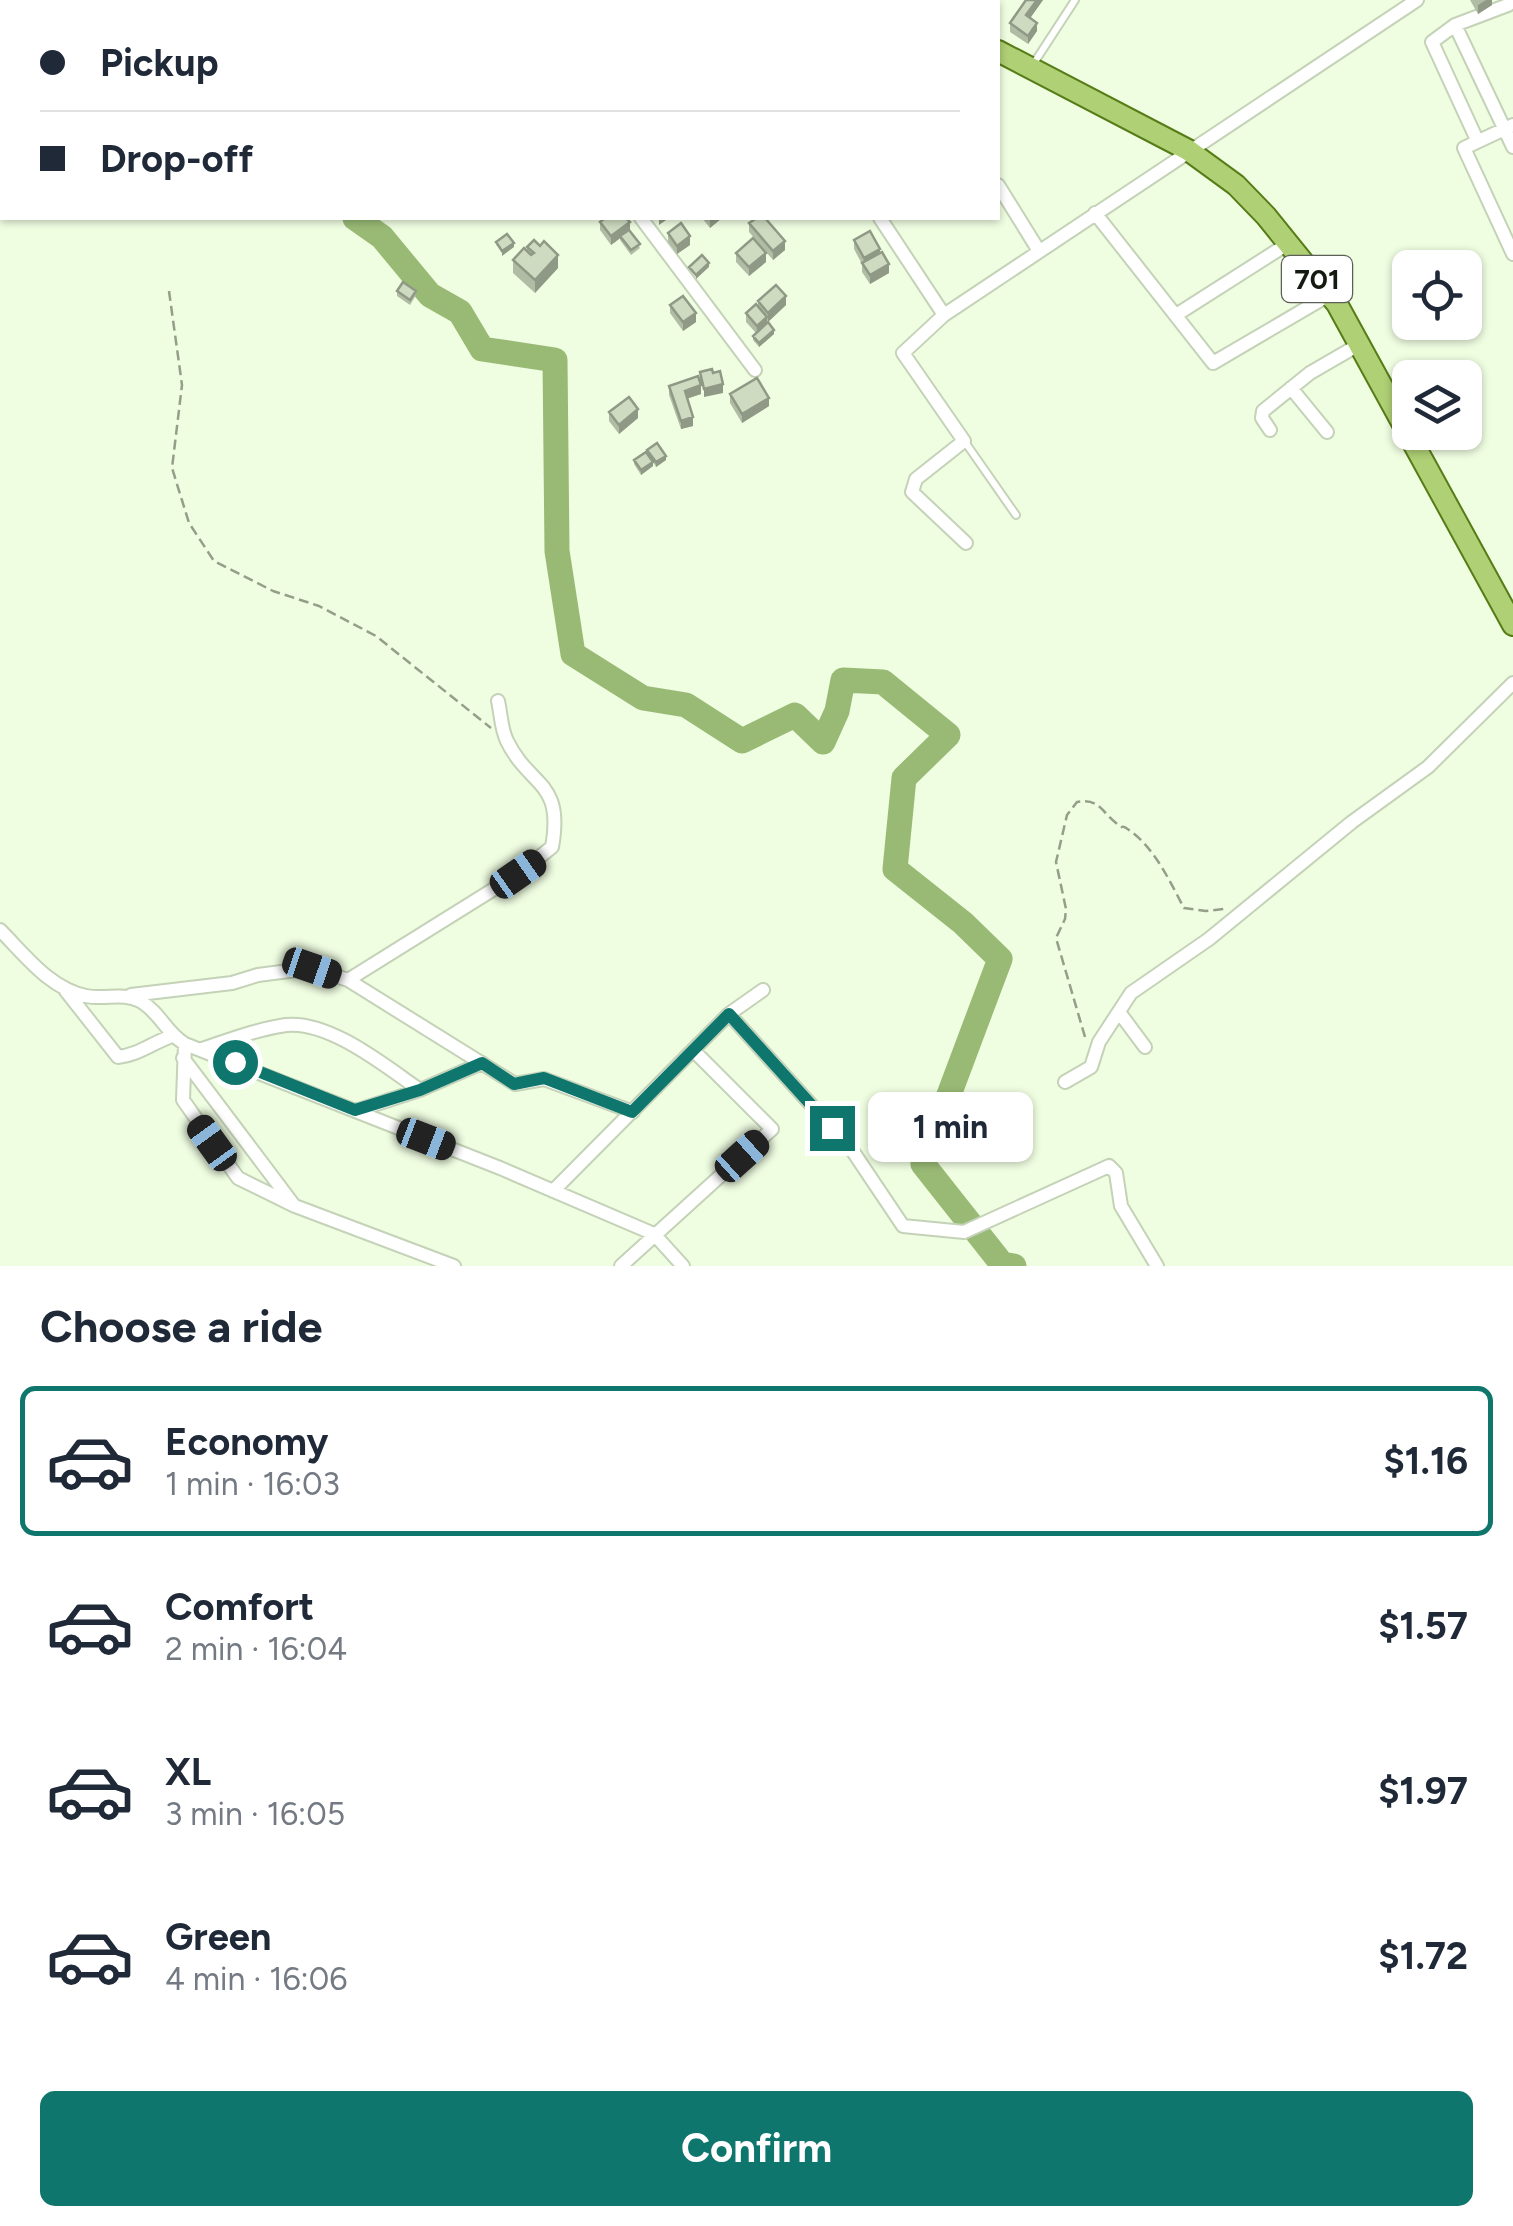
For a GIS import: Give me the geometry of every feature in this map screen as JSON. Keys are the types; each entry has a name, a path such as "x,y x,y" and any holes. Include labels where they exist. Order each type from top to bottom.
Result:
{"main road":[{"name":"701","path":"1000,52 1188,150 1236,185 1290,243 1360,344 1513,625"}],"street":[{"path":"966,542 912,492 916,479 964,441 903,352 944,315 1417,0"},
{"path":"1476,140 1433,47 1435,38 1456,25 1511,7"},
{"path":"1456,25 1508,126 1513,147"},
{"path":"1508,126 1476,140 1464,152 1513,254"},
{"path":"1000,188 1039,251"},
{"path":"1095,213 1213,363 1329,295"},
{"path":"642,220 755,370"},
{"path":"881,220 944,315"},
{"path":"1176,315 1290,243"},
{"path":"1270,430 1262,411 1310,373 1360,344"},
{"path":"1291,388 1327,432"},
{"path":"1064,1082 1091,1067 1099,1042 1131,992 1251,906 1352,822 1428,767 1513,683"},
{"path":"348,980 518,874 552,847 552,798 504,736 498,701"},
{"path":"0,930 48,979 65,989 96,997 232,983 312,968 348,980 514,1084 544,1078 632,1112"},
{"path":"65,989 118,1057 135,1056 172,1036"},
{"path":"553,1190 729,1014 762,990"},
{"path":"127,996 147,1006 184,1051 294,1206"},
{"path":"1119,1012 1145,1047"},
{"path":"729,1014 852,1150 904,1226 964,1232 1108,1166 1116,1173 1120,1206 1157,1266"},
{"path":"184,1051 288,1025 315,1026 420,1090"},
{"path":"202,1049 654,1234 684,1266"},
{"path":"620,1266 772,1129 693,1050"},
{"path":"184,1051 182,1093 186,1106 238,1178 294,1206 423,1259 454,1266"},
{"path":"355,1110 420,1090 482,1063"}],"lane":[{"path":"1031,68 1075,0"},
{"path":"964,441 1016,515"}],"path":[{"path":"169,290 182,385 172,468 189,523 214,561 273,592 319,606 376,636 481,722 504,736"},
{"path":"1095,1061 1056,938 1066,909 1056,862 1067,815 1077,802 1088,800 1101,806 1133,834 1156,860 1184,908 1206,911 1251,906"}],"building":[{"path":"1026,0 1037,0 1026,15 1037,23 1028,36 1010,23"},
{"path":"628,220 630,222 611,236 600,222"},
{"path":"767,220 785,241 773,251 749,223"},
{"path":"681,223 690,236 677,246 668,233"},
{"path":"629,230 640,244 631,250 620,236"},
{"path":"870,231 880,249 864,258 854,240"},
{"path":"507,234 514,243 502,251 496,242"},
{"path":"753,238 766,253 749,267 736,253"},
{"path":"534,240 540,246 544,241 558,255 535,280 513,260 524,248 531,255 534,253 527,247"},
{"path":"882,252 889,264 870,275 862,263"},
{"path":"702,255 709,263 696,275 689,267"},
{"path":"403,282 416,291 410,300 397,291"},
{"path":"776,285 786,296 768,313 758,301"},
{"path":"683,296 696,313 683,322 670,305"},
{"path":"756,304 767,317 757,326 746,313"},
{"path":"768,322 774,330 759,343 753,336"},
{"path":"712,369 713,373 720,371 723,384 704,389 700,372"},
{"path":"698,376 701,385 685,391 693,417 681,421 669,386"},
{"path":"757,378 769,398 742,414 730,394"},
{"path":"629,397 638,409 619,425 609,412"},
{"path":"657,443 666,456 656,462 647,450"},
{"path":"646,452 653,462 641,470 634,460"}],"waterway":[{"path":"358,220 382,237 430,295 460,312 482,349 555,360 557,551 573,654 643,698 686,705 742,741 795,715 823,742 837,711 843,680 883,682 948,735 904,778 895,869 963,923 1000,959 923,1164 1002,1264 1014,1266"}],"route":[{"path":"235,1062 355,1110 420,1090 482,1063 514,1084 544,1078 632,1112 729,1014 832,1128"}]}
